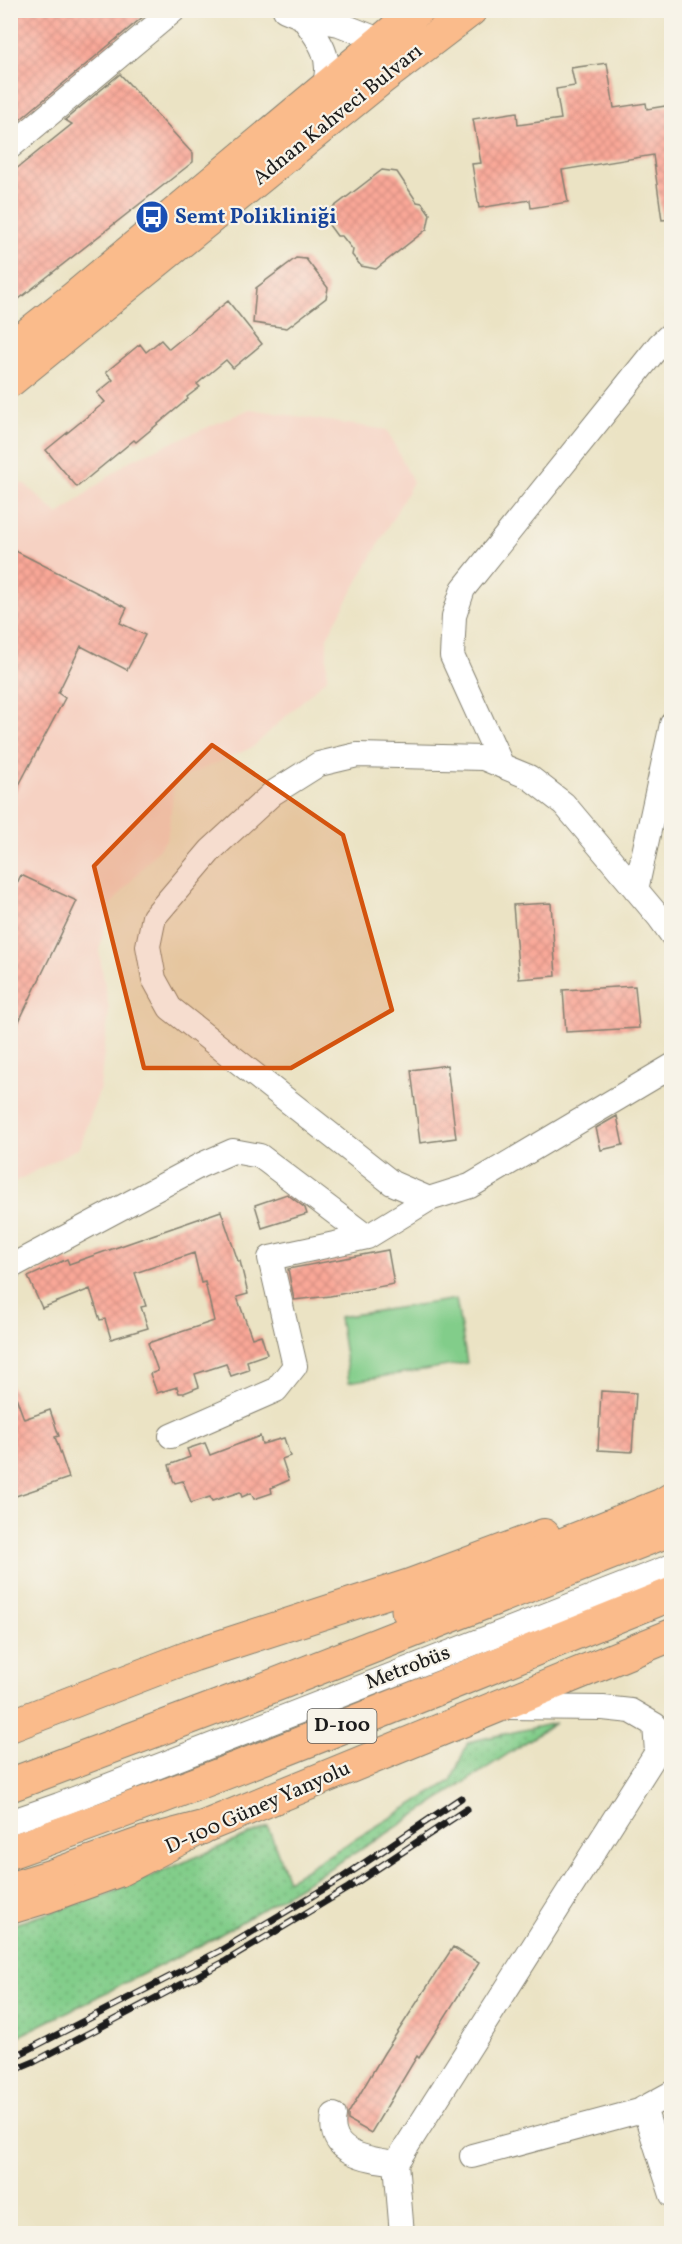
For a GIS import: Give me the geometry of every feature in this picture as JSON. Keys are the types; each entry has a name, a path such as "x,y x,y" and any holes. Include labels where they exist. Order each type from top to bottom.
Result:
{"highway":[{"path":"252,1694 308,1655 344,1638 464,1584 672,1499"},
{"path":"10,1785 252,1694 672,1528"},
{"name":"D-100","path":"10,1852 253,1761 672,1594"},
{"path":"10,1770 118,1746"},
{"path":"10,1889 66,1872 144,1843 201,1828"}],"main road":[{"name":"Adnan Kahveci Bulvarı","path":"10,348 418,10"},
{"name":"Adnan Kahveci Bulvarı","path":"10,381 412,54 471,10"},
{"path":"382,41 412,54"},
{"path":"10,1726 194,1655 410,1585 672,1488"},
{"name":"D-100 Güney Yanyolu","path":"10,1908 46,1898 118,1870 201,1828 672,1635"}],"street":[{"path":"10,147 174,10"},
{"path":"294,14 339,24 382,41"},
{"path":"294,14 324,48 327,63 323,90"},
{"path":"501,766 452,656 454,616 462,589 660,344 672,333"},
{"path":"636,890 672,724"},
{"path":"429,1199 392,1183 170,1008 154,979 148,946 154,917 211,850 273,793 319,764 357,755 483,758 529,777 564,804 672,935"},
{"path":"171,1436 276,1390 295,1366 270,1258 367,1237 429,1199 470,1186 672,1066"},
{"path":"10,1267 201,1164 233,1151 260,1156 367,1237"},
{"name":"Metrobüs","path":"10,1822 81,1797 672,1566"},
{"path":"402,2234 396,2163 657,1752 663,1722 631,1711 501,1707"},
{"path":"472,2156 639,2111 672,2093"},
{"path":"644,2108 672,2195"},
{"path":"334,2115 332,2127 341,2146 365,2158 396,2163"}],"highlighted area":[{"path":"212,745 343,835 392,1010 291,1068 144,1068 94,866"}],"shaded area":[{"path":"250,409 387,430 413,482 327,637 327,678 253,747 175,781 167,839 110,906 99,951 109,1010 100,1088 80,1147 11,1184 10,482 25,484 58,515 129,461"}],"green space":[{"path":"456,1299 467,1363 349,1382 339,1317"},
{"path":"555,1723 386,1834 213,1939 11,2040 11,1925 108,1894 268,1827 288,1880 451,1781 468,1742"}],"building":[{"path":"10,10 151,10 10,128"},
{"path":"607,63 614,108 646,103 647,109 672,105 672,219 662,220 653,155 562,170 568,202 531,208 530,200 479,208 472,164 481,163 473,119 517,112 518,125 561,119 556,89 575,86 571,68"},
{"path":"120,74 193,154 193,162 10,306 10,174 72,124 65,120"},
{"path":"382,170 397,172 417,202 422,203 430,214 427,229 376,269 361,266 352,255 353,250 342,236 337,236 329,225 330,210"},
{"path":"296,258 306,259 328,288 326,298 287,328 253,323 256,288"},
{"path":"228,301 262,344 233,368 226,360 197,384 200,387 187,397 188,399 77,487 46,450 105,402 97,393 113,380 106,372 140,344 146,352 161,340 169,349"},
{"path":"10,548 127,608 120,623 145,635 127,670 81,646 58,693 65,698 10,802"},
{"path":"21,875 77,901 10,1040 10,898"},
{"path":"551,903 556,976 519,979 513,905"},
{"path":"635,986 639,1028 566,1032 563,990"},
{"path":"447,1065 456,1138 420,1143 411,1070"},
{"path":"617,1116 623,1145 601,1150 596,1128"},
{"path":"287,1194 305,1208 307,1214 262,1228 255,1205"},
{"path":"221,1211 238,1261 240,1261 248,1294 237,1297 252,1338 261,1335 267,1354 247,1361 249,1370 231,1376 226,1364 195,1374 199,1387 184,1393 179,1393 177,1387 157,1393 150,1374 158,1371 148,1343 214,1321 205,1282 201,1283 194,1253 135,1273 146,1306 141,1307 148,1328 111,1339 105,1319 100,1320 90,1289 42,1308 28,1277 67,1259 69,1264"},
{"path":"388,1250 394,1284 294,1300 288,1269"},
{"path":"10,1386 12,1386 24,1419 50,1410 59,1436 55,1437 69,1478 10,1498"},
{"path":"601,1391 636,1393 632,1452 598,1450"},
{"path":"260,1436 262,1444 284,1438 290,1456 282,1459 289,1480 271,1488 272,1493 254,1499 251,1493 242,1497 240,1492 212,1501 210,1497 191,1503 183,1481 175,1483 173,1480 169,1465 190,1457 187,1449 205,1443 210,1455"},
{"path":"453,1947 479,1963 419,2058 417,2056 371,2133 348,2120 348,2114 384,2053"}],"railway":[{"path":"10,2059 220,1951 342,1878 461,1798"},
{"path":"10,2072 34,2062 226,1961 348,1888 467,1809"}],"place":[{"name":"Semt Polikliniği","path":"152,217"}]}
